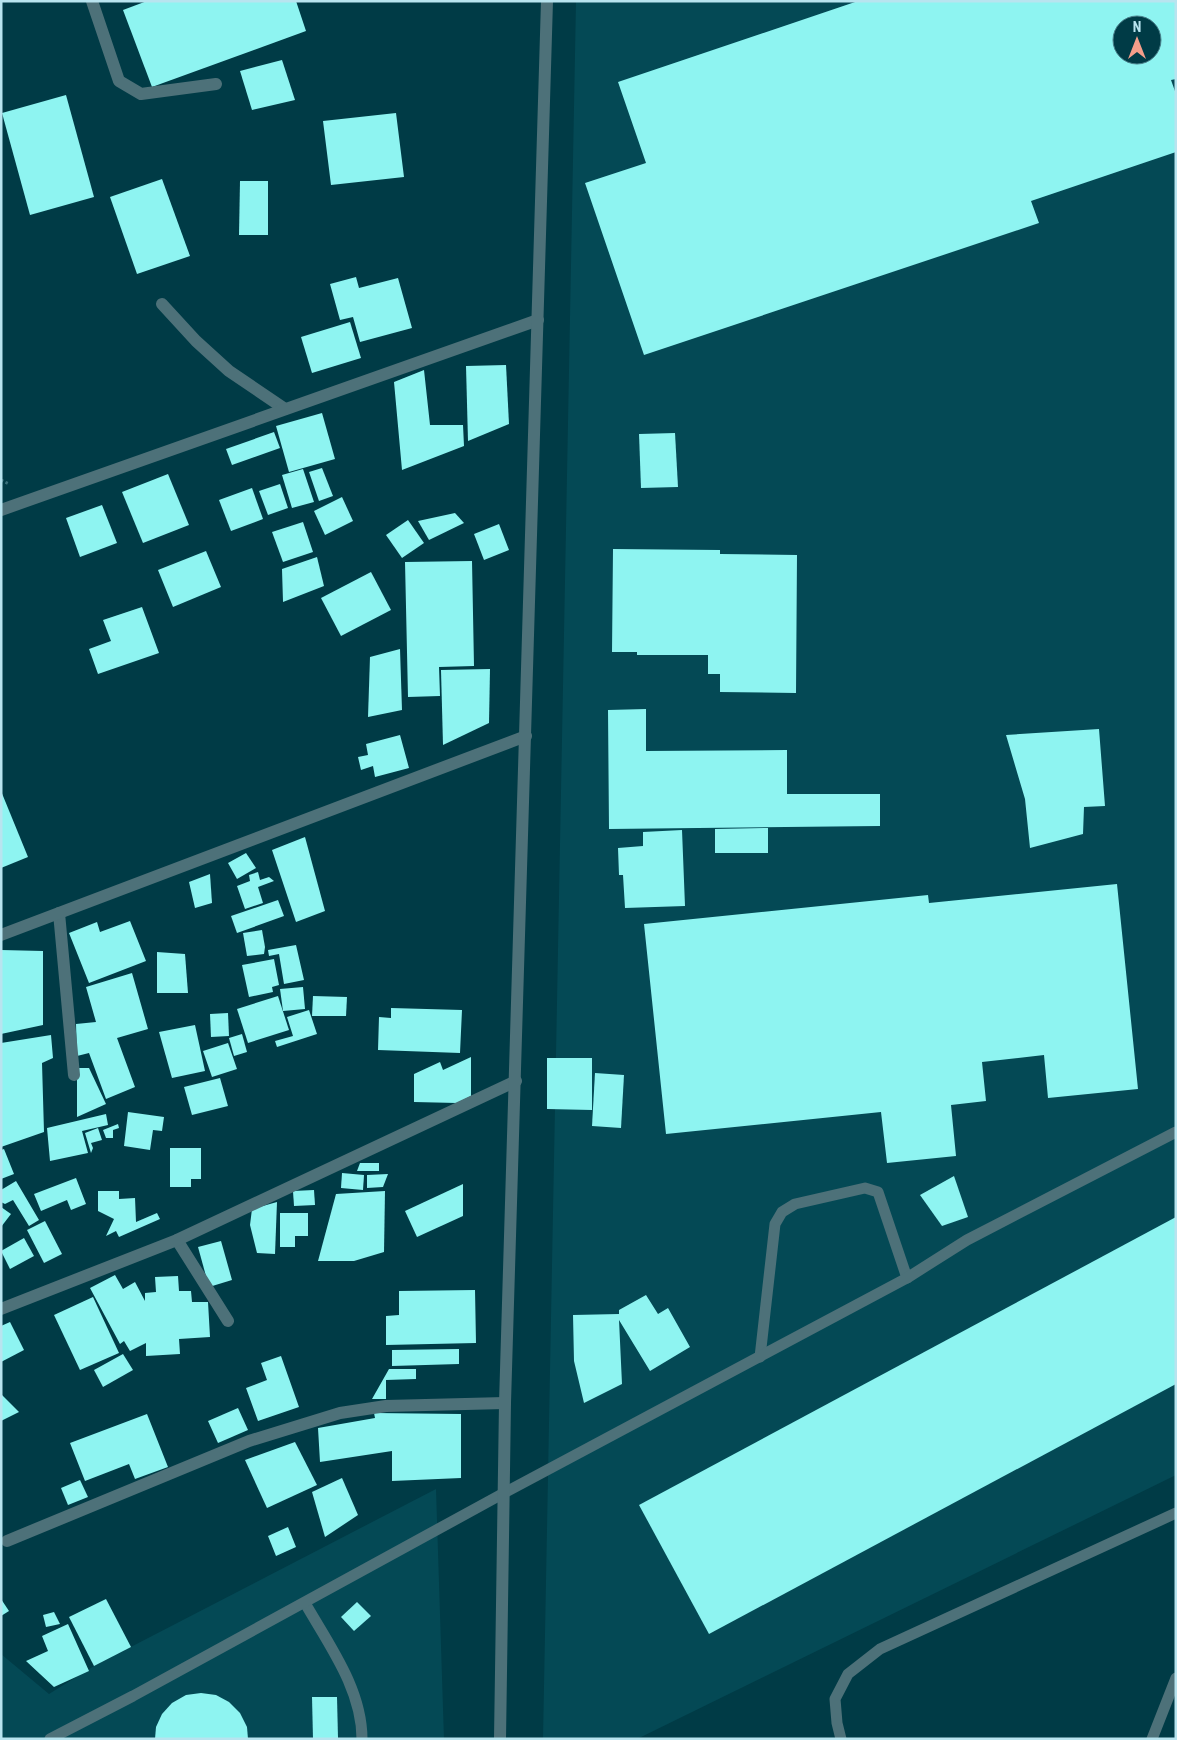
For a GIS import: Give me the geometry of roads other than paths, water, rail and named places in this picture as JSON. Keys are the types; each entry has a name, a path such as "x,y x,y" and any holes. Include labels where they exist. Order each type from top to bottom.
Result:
{"street":[{"path":"92,1 119,81 141,94 216,84"},
{"path":"500,1739 505,1404 547,1"},
{"path":"162,304 196,342 229,371 285,409"},
{"path":"1,510 538,320"},
{"path":"1,935 526,736"},
{"path":"59,913 74,1075"},
{"path":"1,1309 177,1240 516,1081"},
{"path":"177,1240 228,1321"},
{"path":"7,1541 250,1441 340,1413 386,1406 505,1404"}],"lane":[{"path":"50,1739 907,1278 967,1240 1176,1132"},
{"path":"760,1357 775,1224 782,1212 795,1204 865,1188 878,1192 907,1278"},
{"path":"841,1739 837,1723 835,1699 848,1674 880,1650 1176,1513"},
{"path":"305,1603 353,1689 362,1721 362,1739"},
{"path":"1152,1739 1176,1678"}]}
